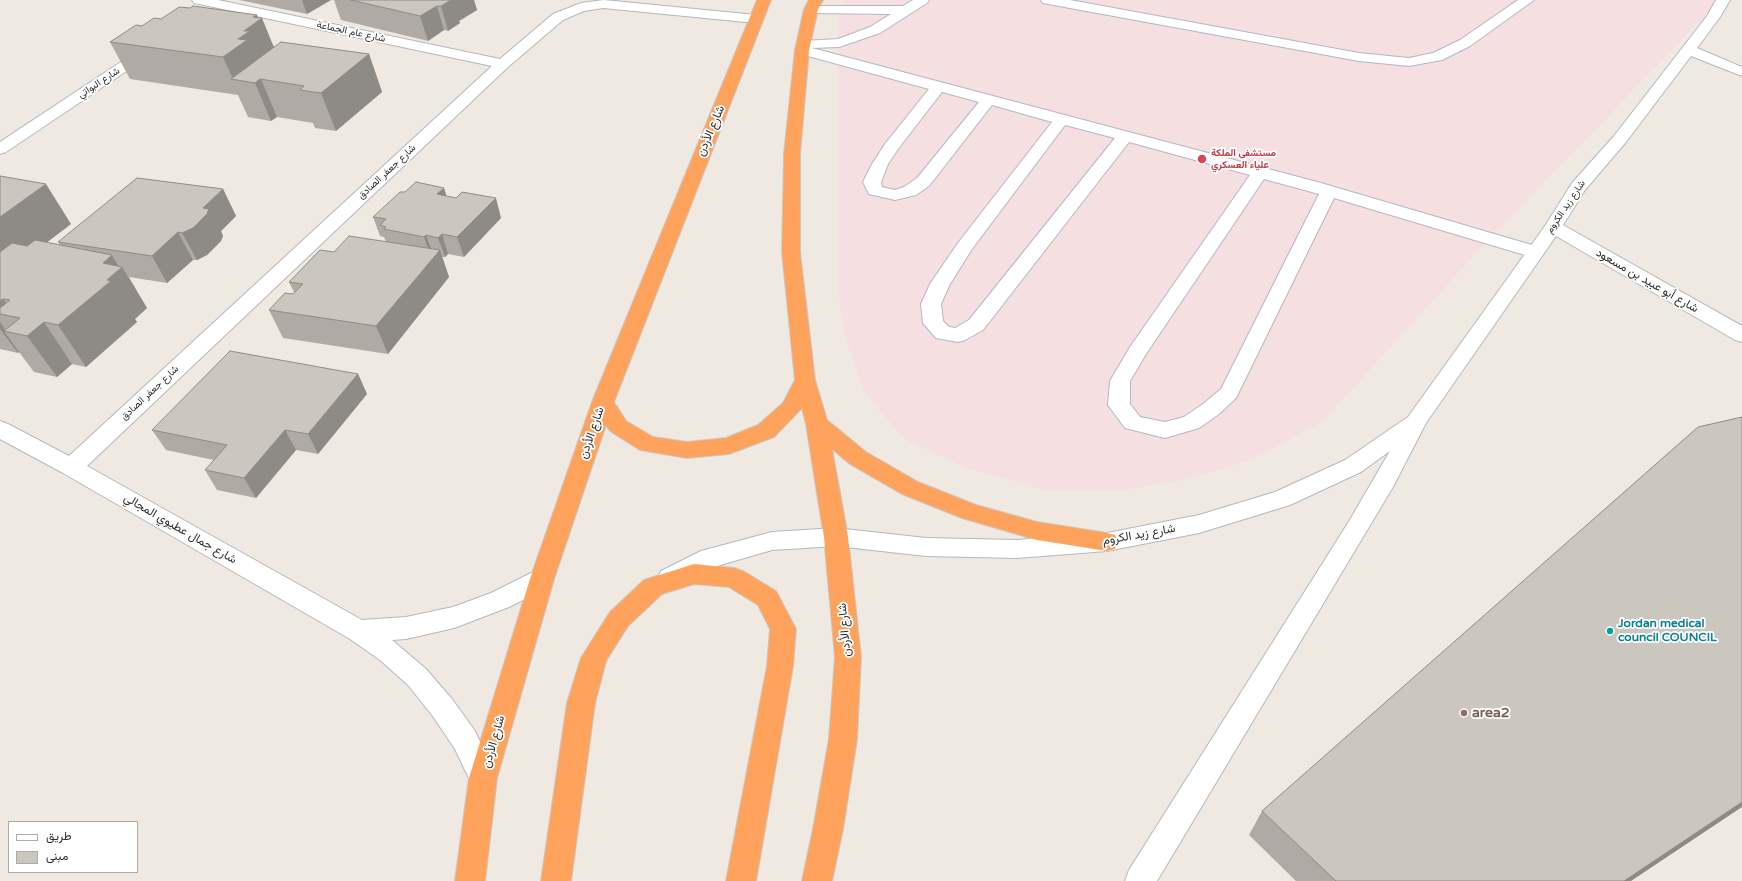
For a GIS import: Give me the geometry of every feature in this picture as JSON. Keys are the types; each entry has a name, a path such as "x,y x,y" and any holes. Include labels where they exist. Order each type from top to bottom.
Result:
{"highway":[{"name":"شارع الأردن","path":"470,881 483,778 542,578 603,402 764,0"},
{"name":"شارع الأردن","path":"814,4 803,47 792,154 791,252 805,380 817,424 836,537 848,657 843,739 828,829 817,881"},
{"path":"603,402 618,426 648,444 687,450 729,446 766,431 792,407 805,380"},
{"path":"817,424 858,458 904,484 970,512 1037,531 1107,542"},
{"path":"556,881 581,703 594,658 619,619 653,587 694,574 734,578 767,598 783,629 780,666 741,881"}],"street":[{"path":"803,47 834,43 857,37 875,30 922,0"},
{"path":"1048,0 1359,57 1409,62 1437,57 1465,44 1527,0"},
{"name":"شارع زيد الكروم","path":"1140,881 1385,481 1417,420 1553,227 1578,187 1620,139 1689,50 1713,17 1723,0"},
{"name":"شارع جعفر الصادق","path":"71,467 503,64 558,17 581,7 603,4 756,18"},
{"path":"814,4 906,10"},
{"name":"شارع عام الجماعة","path":"202,7 217,5 503,64"},
{"name":"شارع البواتي","path":"0,149 7,136 159,44"},
{"path":"803,47 989,100 1062,118 1329,191 1535,252"},
{"path":"1689,50 1742,72"},
{"path":"939,86 880,164 872,182 875,190 895,195 910,191 924,182 989,100"},
{"path":"1062,118 964,247 940,284 931,304 933,323 943,333 958,335 976,325 1125,136"},
{"path":"1260,172 1137,352 1120,381 1119,404 1133,423 1165,430 1191,423 1211,409 1229,393 1329,191"},
{"name":"شارع أبو عبيد بن مسعود","path":"1553,227 1742,335"},
{"name":"شارع زيد الكروم","path":"653,587 710,558 772,541 836,537 926,547 1017,548 1107,542 1198,524 1282,499 1353,466 1417,420"},
{"name":"شارع جمال عطيوي المجالي","path":"0,429 71,467 358,631 389,652 417,677 442,707 464,740 483,778"},
{"path":"358,631 406,628 454,617 500,600 542,578"}],"shaded area":[{"name":"مستشفى الملكة علياء العسكري","path":"844,0 1720,0 1480,249 1323,421 1255,458 1193,478 1124,490 1042,489 967,468 904,439 863,390 845,337 838,290 838,9"}],"building":[{"path":"351,0 451,0 420,16"},
{"path":"193,6 257,15 253,17 262,18 244,31 250,31 238,39 247,40 223,57 110,42 136,25 142,26 154,18 161,19 179,7 190,8"},
{"path":"281,42 369,54 321,93 300,90 304,86 260,79 255,83 231,79"},
{"path":"0,176 46,184 0,217"},
{"path":"137,178 223,189 203,208 209,209 207,214 193,228 182,233 178,232 152,256 58,242"},
{"path":"416,182 444,188 437,194 456,198 462,192 496,198 457,237 442,234 438,238 426,235 424,237 384,229 386,227 380,225 386,219 373,217 400,192 405,192"},
{"path":"349,236 440,250 376,326 269,310 285,293 293,294 303,284 289,282 320,250 334,252"},
{"path":"35,240 112,255 103,263 122,267 107,280 111,281 58,325 44,322 27,336 4,331 20,318 0,314 0,308 10,300 3,299 0,301 0,252 12,243 27,246"},
{"path":"230,351 358,374 308,434 285,430 244,478 205,470 227,445 152,430"},
{"name":"Jordan medical council COUNCIL","path":"1742,417 1742,802 1624,881 1336,881 1262,811 1698,427"}],"place":[{"name":"مستشفى الملكة علياء العسكري","path":"1202,159"},
{"name":"Jordan medical council COUNCIL","path":"1610,631"},
{"name":"area2","path":"1464,713"}]}
